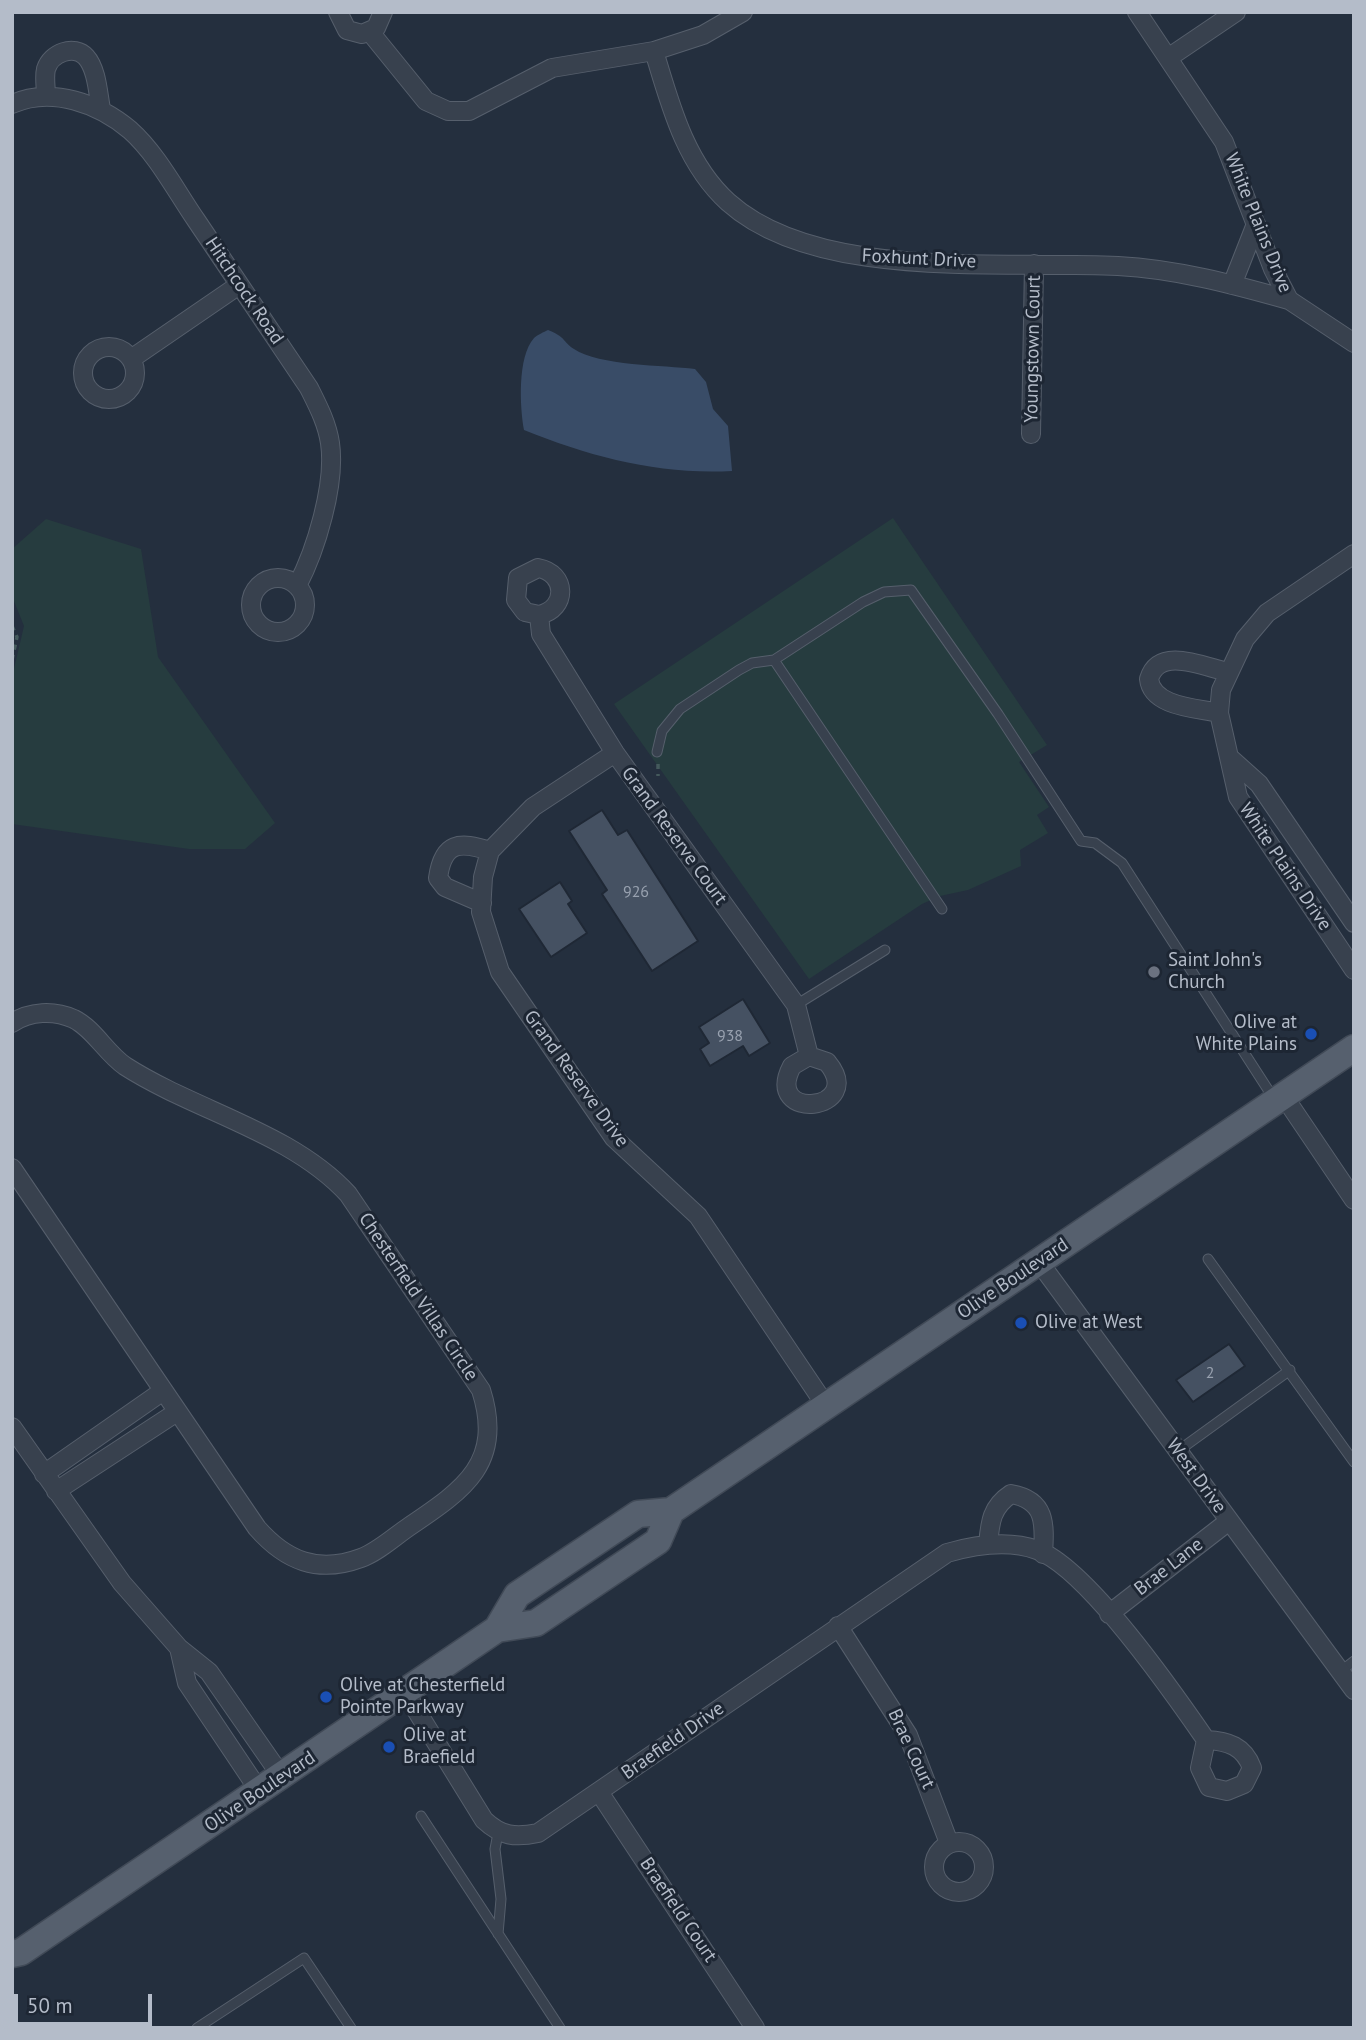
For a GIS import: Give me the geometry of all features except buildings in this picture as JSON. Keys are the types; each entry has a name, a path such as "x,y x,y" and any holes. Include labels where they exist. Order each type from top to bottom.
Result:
{"main road":[{"name":"Olive Boulevard","path":"15,1957 497,1629 536,1623 659,1541 671,1511 1354,1048"}],"street":[{"path":"338,12 347,30 362,34 370,32 380,22 383,12"},
{"path":"370,32 426,101 448,111 469,111 552,68 654,51 703,34 743,12"},
{"name":"White Plains Drive","path":"1137,12 1224,142 1289,300 1354,343"},
{"path":"1168,58 1236,12"},
{"name":"Foxhunt Drive","path":"654,51 674,118 696,159 727,201 757,222 797,240 867,258 1168,271 1289,300"},
{"path":"46,96 45,73 52,59 65,52 80,52 88,58 93,68 101,109"},
{"name":"Hitchcock Road","path":"12,104 46,96 73,99 101,109 132,132 146,148 309,388 324,416 331,445 330,473 309,562 297,586"},
{"path":"1232,285 1256,224"},
{"name":"Youngstown Court","path":"1031,434 1034,264"},
{"path":"131,359 239,285"},
{"name":"White Plains Drive","path":"1354,554 1267,613 1245,639 1227,672 1221,690 1219,713 1238,797 1354,970"},
{"name":"Grand Reserve Court","path":"539,615 541,634 615,753 796,1005 809,1056"},
{"path":"1219,713 1160,699 1153,692 1149,679 1156,664 1167,660 1227,672"},
{"path":"482,903 445,887 438,878 440,864 446,852 456,846 471,845 490,851 533,807 615,753"},
{"name":"White Plains Drive","path":"1230,758 1259,784 1354,923"},
{"name":"Grand Reserve Drive","path":"490,851 483,877 481,912 500,972 614,1138 698,1216 826,1406"},
{"name":"Chesterfield Villas Circle","path":"12,1023 26,1015 40,1013 73,1018 125,1066 306,1158 327,1173 348,1194 481,1390 488,1412 488,1439 477,1470 464,1487 363,1557 342,1563 304,1563 279,1550 257,1528 12,1168"},
{"path":"1279,1098 1354,1200"},
{"name":"West Drive","path":"1040,1262 1229,1521 1347,1666 1354,1690"},
{"path":"44,1474 163,1391"},
{"path":"56,1491 177,1412"},
{"path":"12,1427 122,1583 179,1648 209,1672 271,1784"},
{"path":"988,1545 992,1516 998,1502 1011,1494 1026,1497 1040,1511 1045,1529 1043,1554"},
{"name":"Brae Lane","path":"1109,1614 1229,1521"},
{"name":"Braefield Drive","path":"498,1833 520,1837 538,1833 947,1553 988,1545 1016,1547 1043,1554 1058,1562 1147,1658 1206,1740"},
{"name":"Brae Court","path":"838,1626 908,1735 949,1843"},
{"path":"179,1648 187,1683 271,1784"},
{"path":"405,1692 484,1820 498,1833"},
{"name":"Braefield Court","path":"600,1792 755,2028"}],"lane":[{"path":"657,752 662,731 680,709 751,663 774,660 863,602 884,592 911,590 998,714 1081,841 1095,843 1122,863 1279,1098"},
{"path":"774,660 942,909"},
{"path":"796,1005 885,950"},
{"path":"1208,1259 1354,1462"},
{"path":"1178,1451 1290,1370"},
{"path":"421,1816 559,2028"},
{"path":"498,1833 495,1849 501,1899 498,1934"},
{"path":"197,2028 304,1958 351,2028"}],"path":[{"path":"12,626 17,637 12,660"}],"green space":[{"path":"893,518 1047,745 1019,762 1049,807 1037,815 1048,833 1020,850 1021,866 968,890 940,896 922,904 809,979 614,704"},
{"path":"46,519 141,549 158,657 275,823 245,849 189,849 12,824 12,677 24,626 12,596 12,549"}],"water":[{"path":"548,330 574,349 599,359 695,369 706,382 713,409 728,426 732,471 678,470 626,462 574,448 524,430 521,396 525,357 534,338"}],"place":[{"name":"Saint John's Church","path":"1154,972"},
{"name":"Olive at White Plains","path":"1311,1034"},
{"name":"Olive at West","path":"1021,1323"},
{"name":"Olive at Chesterfield Pointe Parkway","path":"326,1697"},
{"name":"Olive at Braefield","path":"389,1747"}]}
